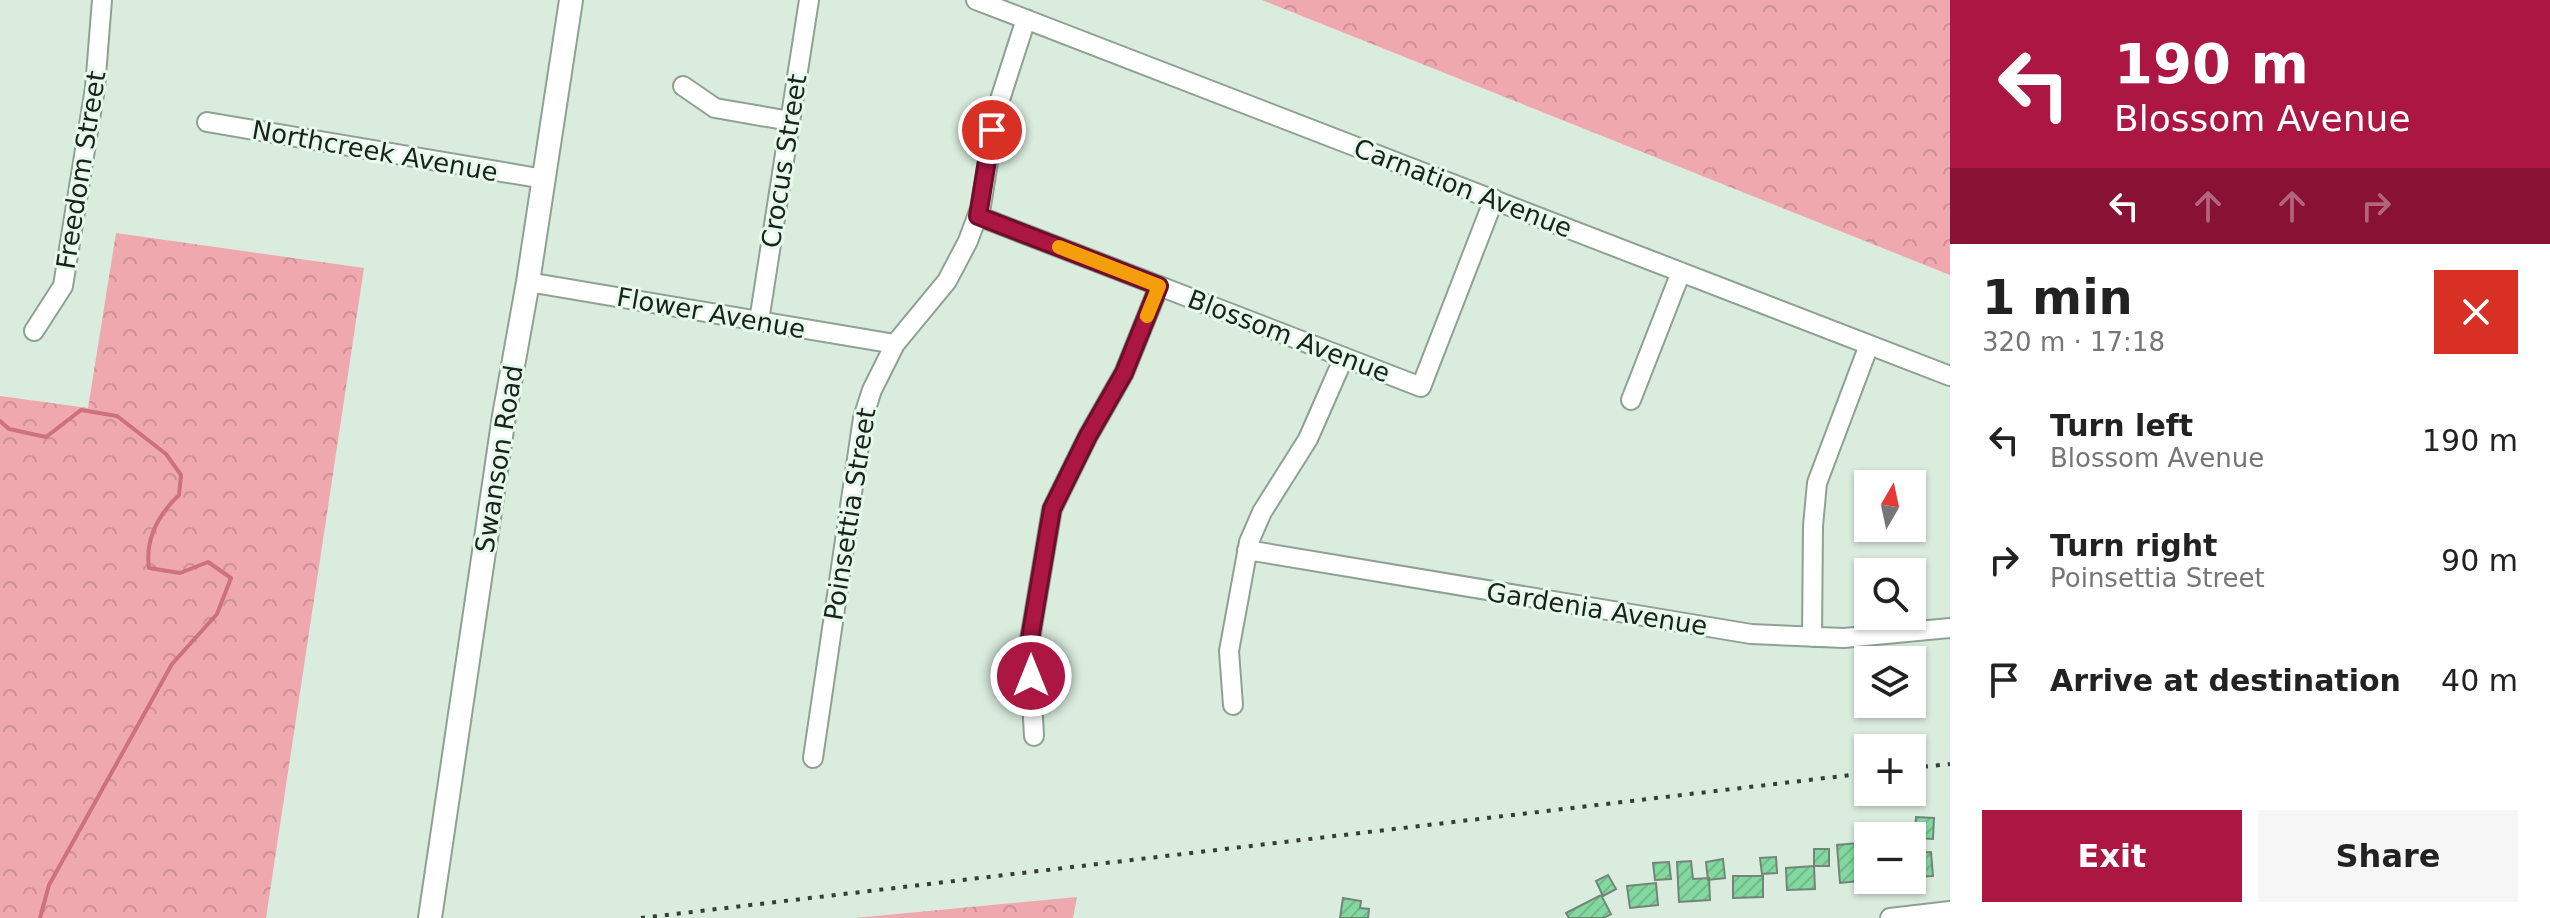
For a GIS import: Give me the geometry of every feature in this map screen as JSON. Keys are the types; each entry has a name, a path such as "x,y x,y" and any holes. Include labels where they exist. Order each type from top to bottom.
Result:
{"street":[{"name":"Freedom Street","path":"34,331 63,286 95,88 102,0"},
{"name":"Swanson Road","path":"430,918 499,445 528,282 571,0"},
{"name":"Crocus Street","path":"759,321 809,0"},
{"name":"Carnation Avenue","path":"976,0 1950,376"},
{"name":"Poinsettia Street","path":"813,758 860,431 872,390 895,344 947,281 978,216 996,112 1026,19"},
{"path":"683,86 715,108 790,121"},
{"name":"Northcreek Avenue","path":"207,122 544,179"},
{"name":"Blossom Avenue","path":"978,216 1421,387 1494,199"},
{"path":"1631,400 1681,272"},
{"name":"Flower Avenue","path":"528,282 895,344"},
{"path":"1034,736 1029,645 1052,509 1124,373 1159,286"},
{"path":"1812,637 1813,526 1817,483 1869,345"},
{"path":"1233,705 1229,651 1247,550 1262,512 1316,424 1344,357"},
{"name":"Gardenia Avenue","path":"1247,550 1714,629 1812,637 1878,636 1950,628"},
{"path":"1890,918 1950,911"}],"green space":[{"path":"1262,0 1950,0 1950,275"},
{"path":"116,233 364,268 266,918 0,918 0,396 88,408"},
{"path":"1077,897 1073,918 855,918"}],"building":[{"path":"1916,817 1934,818 1933,839 1926,839 1926,822 1916,822"},
{"path":"1854,843 1854,882 1840,883 1837,845"},
{"path":"1814,849 1829,849 1829,866 1814,866"},
{"path":"1926,852 1931,852 1933,876 1926,876"},
{"path":"1776,857 1777,873 1762,874 1760,858"},
{"path":"1723,859 1725,878 1708,880 1706,862"},
{"path":"1691,861 1693,879 1709,878 1710,900 1679,902 1677,862"},
{"path":"1669,862 1671,879 1655,880 1653,863"},
{"path":"1814,866 1815,889 1787,890 1786,868"},
{"path":"1608,875 1616,889 1603,896 1596,881"},
{"path":"1733,876 1763,876 1763,897 1733,898"},
{"path":"1656,883 1658,905 1630,908 1627,886"},
{"path":"1601,895 1611,914 1604,918 1569,918 1566,913"},
{"path":"1343,898 1361,901 1360,908 1369,909 1368,918 1340,918"}],"waterway":[{"path":"0,421 9,429 46,437 81,410 117,416 166,454 181,475 179,495 159,519 151,537 149,568 180,573 208,562 231,578 217,614 172,664 49,885 40,918"}],"railway":[{"path":"1926,767 1950,764"},
{"path":"641,918 1854,775"}],"slow traffic":[{"path":"1059,247 1159,286 1147,316"}],"route":[{"path":"992,130 978,216 1159,286 1124,373 1052,509 1029,645 1031,676"}]}
